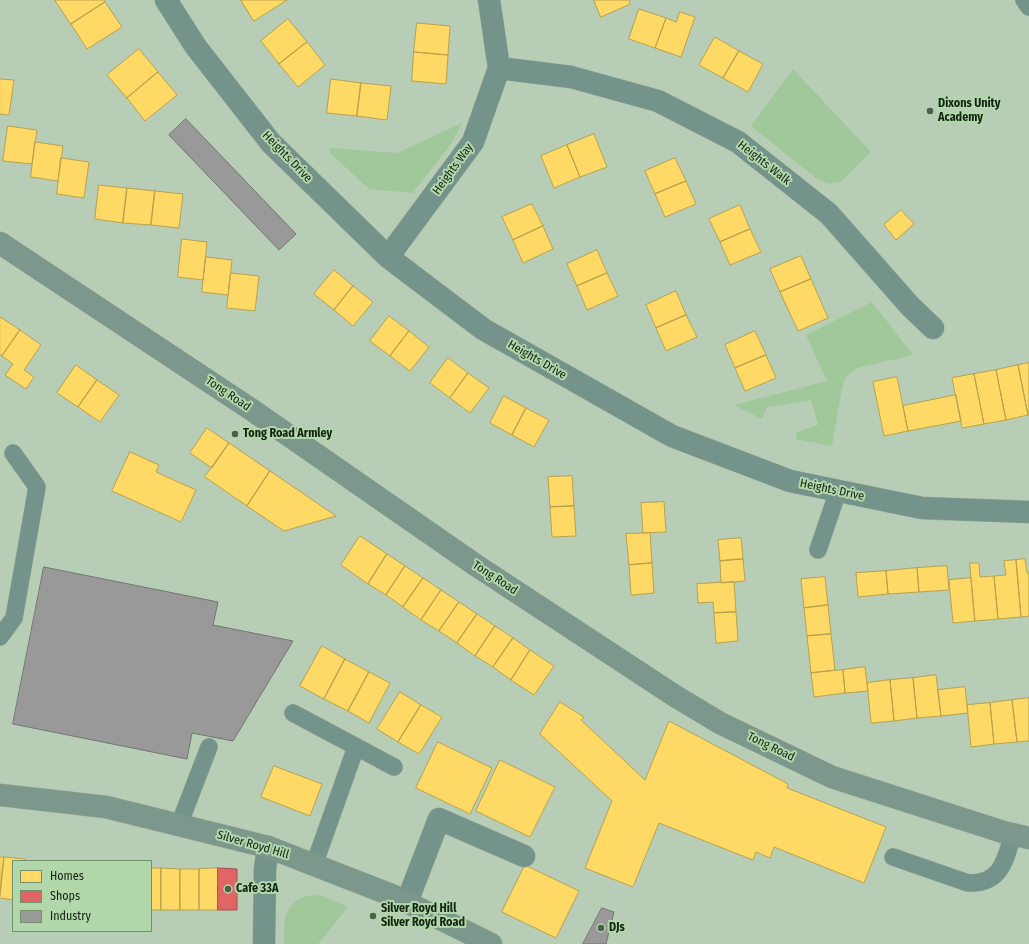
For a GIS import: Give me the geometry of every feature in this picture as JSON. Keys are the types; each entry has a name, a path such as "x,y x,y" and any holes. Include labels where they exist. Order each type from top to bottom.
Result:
{"main road":[{"name":"Tong Road","path":"0,243 252,410 477,566 675,696 720,723 832,777 1021,836"},
{"name":"Silver Royd Hill","path":"0,795 106,807 268,847 407,902 491,944"}],"street":[{"name":"Heights Drive","path":"166,0 196,47 271,143 388,257 483,329 672,436 790,481 922,508 1029,512"},
{"name":"Heights Way","path":"388,257 473,142 499,68 489,0"},
{"name":"Heights Walk","path":"499,68 571,77 658,101 738,142 829,214 910,306 934,328"},
{"path":"407,902 439,819 524,856"},
{"path":"264,944 264,868 268,847"}],"lane":[{"path":"1024,0 1029,7"},
{"path":"0,637 14,618 37,487 13,453"},
{"path":"818,550 838,491"},
{"path":"293,714 394,767"},
{"path":"179,825 209,747"},
{"path":"314,865 356,747"},
{"path":"893,857 968,883 977,884 994,876 1021,836"}],"green space":[{"path":"793,69 871,152 841,182 828,184 817,179 751,126"},
{"path":"462,123 451,144 413,193 369,189 329,152 331,148 397,153"},
{"path":"872,302 913,355 857,368 845,378 832,446 796,439 797,432 818,425 811,400 767,407 762,419 734,405 827,381 806,335"},
{"path":"312,895 322,896 348,907 318,944 284,944 284,927 287,912 295,902"}],"building: Homes":[{"path":"55,0 104,0 105,2 71,24"},
{"path":"241,0 287,0 254,21"},
{"path":"594,0 629,0 630,4 601,17"},
{"path":"105,2 122,27 87,49 71,24"},
{"path":"639,9 666,18 655,48 629,39"},
{"path":"680,12 695,17 681,57 655,48 666,18 676,22"},
{"path":"288,19 307,42 279,64 261,41"},
{"path":"417,23 450,26 448,55 414,52"},
{"path":"715,37 739,51 723,78 699,65"},
{"path":"307,42 325,65 298,87 279,64"},
{"path":"139,49 158,72 127,98 107,75"},
{"path":"739,51 763,64 748,92 723,78"},
{"path":"414,52 448,55 446,84 412,81"},
{"path":"158,72 177,95 145,121 127,98"},
{"path":"0,79 14,80 9,115 0,114"},
{"path":"331,79 361,83 357,116 327,113"},
{"path":"361,83 391,86 387,120 357,116"},
{"path":"8,126 37,130 32,164 3,161"},
{"path":"594,134 607,167 580,177 567,145"},
{"path":"35,142 63,146 58,181 31,177"},
{"path":"567,145 580,177 554,188 541,156"},
{"path":"61,158 89,162 84,198 57,194"},
{"path":"675,158 686,181 655,194 645,171"},
{"path":"686,181 696,204 665,217 655,194"},
{"path":"99,185 127,188 123,223 95,219"},
{"path":"127,188 155,191 151,225 123,223"},
{"path":"155,191 183,194 179,228 151,225"},
{"path":"532,204 543,226 513,240 502,217"},
{"path":"740,205 750,229 720,242 709,219"},
{"path":"901,210 914,224 896,240 884,225"},
{"path":"543,226 553,249 523,263 513,240"},
{"path":"750,229 761,252 730,265 720,242"},
{"path":"182,239 207,242 203,280 178,277"},
{"path":"597,250 607,273 577,286 567,264"},
{"path":"801,256 811,279 780,292 770,269"},
{"path":"206,257 232,260 228,295 202,292"},
{"path":"334,270 353,286 334,310 314,294"},
{"path":"231,273 259,276 255,311 227,308"},
{"path":"607,273 618,296 587,310 577,286"},
{"path":"811,279 828,318 798,331 780,292"},
{"path":"353,286 373,302 353,326 334,310"},
{"path":"676,291 686,315 656,328 646,305"},
{"path":"686,315 697,337 666,351 656,328"},
{"path":"389,316 409,331 390,356 370,341"},
{"path":"0,317 20,330 2,356 0,354"},
{"path":"20,330 41,345 24,370 34,377 26,389 5,375 13,364 2,356"},
{"path":"409,331 429,347 410,371 390,356"},
{"path":"755,331 766,355 735,368 725,345"},
{"path":"766,355 776,378 745,391 735,368"},
{"path":"448,358 468,373 450,398 430,383"},
{"path":"1029,363 1029,415 1028,415 1018,365"},
{"path":"76,365 97,380 78,407 57,393"},
{"path":"1018,365 1028,415 1006,420 996,370"},
{"path":"996,370 1006,420 984,424 974,374"},
{"path":"468,373 489,388 470,413 450,398"},
{"path":"974,374 984,424 962,428 952,378"},
{"path":"897,377 908,431 884,436 873,382"},
{"path":"97,380 119,395 100,422 78,407"},
{"path":"956,395 961,421 908,431 903,406"},
{"path":"504,396 526,408 512,435 490,423"},
{"path":"526,408 549,420 534,447 512,435"},
{"path":"207,428 229,443 212,468 190,453"},
{"path":"229,443 270,471 247,506 205,477"},
{"path":"130,452 159,465 156,472 196,490 181,522 112,491"},
{"path":"270,471 336,516 284,531 247,506"},
{"path":"572,476 574,506 550,507 548,477"},
{"path":"664,502 666,532 643,533 641,503"},
{"path":"574,506 576,536 552,537 550,507"},
{"path":"650,533 652,563 629,565 626,534"},
{"path":"360,536 387,554 368,584 341,565"},
{"path":"741,538 743,559 720,561 718,540"},
{"path":"387,554 405,566 386,595 368,584"},
{"path":"743,559 745,581 721,583 720,561"},
{"path":"1025,559 1027,573 1029,573 1029,616 1021,617 1016,560"},
{"path":"1016,560 1021,617 998,619 994,576 1006,575 1004,561"},
{"path":"652,563 654,593 631,595 629,565"},
{"path":"970,563 979,563 980,577 994,576 998,619 975,621"},
{"path":"405,566 423,578 403,607 386,595"},
{"path":"947,566 949,590 919,592 917,568"},
{"path":"917,568 919,592 888,594 886,571"},
{"path":"886,571 888,594 858,597 856,573"},
{"path":"825,577 828,605 804,608 801,579"},
{"path":"423,578 441,590 421,620 403,607"},
{"path":"971,578 975,621 953,623 949,580"},
{"path":"734,582 736,612 714,613 713,602 698,603 697,584"},
{"path":"441,590 459,602 439,631 421,620"},
{"path":"459,602 477,614 457,643 439,631"},
{"path":"828,605 831,634 807,636 804,608"},
{"path":"736,612 738,641 716,643 714,613"},
{"path":"477,614 495,626 475,656 457,643"},
{"path":"495,626 513,638 493,667 475,656"},
{"path":"831,634 835,670 811,673 807,636"},
{"path":"513,638 530,650 511,680 493,667"},
{"path":"322,646 345,659 324,699 300,686"},
{"path":"530,650 554,666 534,695 511,680"},
{"path":"345,659 369,672 348,711 324,699"},
{"path":"865,667 868,691 845,693 843,670"},
{"path":"843,670 845,693 814,697 811,673"},
{"path":"369,672 390,683 369,723 348,711"},
{"path":"936,675 941,716 917,718 913,678"},
{"path":"913,678 917,718 894,721 890,680"},
{"path":"890,680 894,721 871,723 867,683"},
{"path":"965,687 968,713 941,716 938,690"},
{"path":"400,692 421,705 398,742 377,729"},
{"path":"1029,698 1029,741 1017,742 1012,700"},
{"path":"1012,700 1017,742 994,744 990,703"},
{"path":"560,702 584,717 581,720 645,780 669,721 788,784 787,788 886,827 864,883 774,847 770,858 756,852 753,860 659,823 633,887 585,868 612,801 540,734"},
{"path":"990,703 994,744 971,747 967,705"},
{"path":"421,705 442,717 419,754 398,742"},
{"path":"438,742 492,768 470,814 416,788"},
{"path":"500,760 555,787 530,837 476,811"},
{"path":"274,766 322,784 310,816 261,797"},
{"path":"0,857 4,857 0,895"},
{"path":"4,857 25,859 12,860 12,900 0,898"},
{"path":"525,865 579,891 556,938 502,912"},
{"path":"152,868 161,868 161,910 152,910"},
{"path":"161,868 180,869 180,910 161,910"},
{"path":"218,868 218,910 199,910 199,869"},
{"path":"180,869 199,869 199,910 180,910"}],"building: Shops":[{"name":"Cafe 33A","path":"218,868 237,869 237,910 218,910"}],"building: Industry":[{"path":"186,119 296,234 279,250 169,135"},
{"path":"44,567 218,602 213,625 293,641 233,741 192,733 187,759 13,724"},
{"name":"DJs","path":"602,908 614,912 606,944 583,944"}],"place":[{"name":"Dixons Unity Academy","path":"930,111"},
{"name":"Tong Road Armley","path":"235,434"},
{"name":"Cafe 33A","path":"228,889"},
{"name":"Silver Royd Hill Silver Royd Road","path":"373,916"},
{"name":"DJs","path":"601,928"}]}
